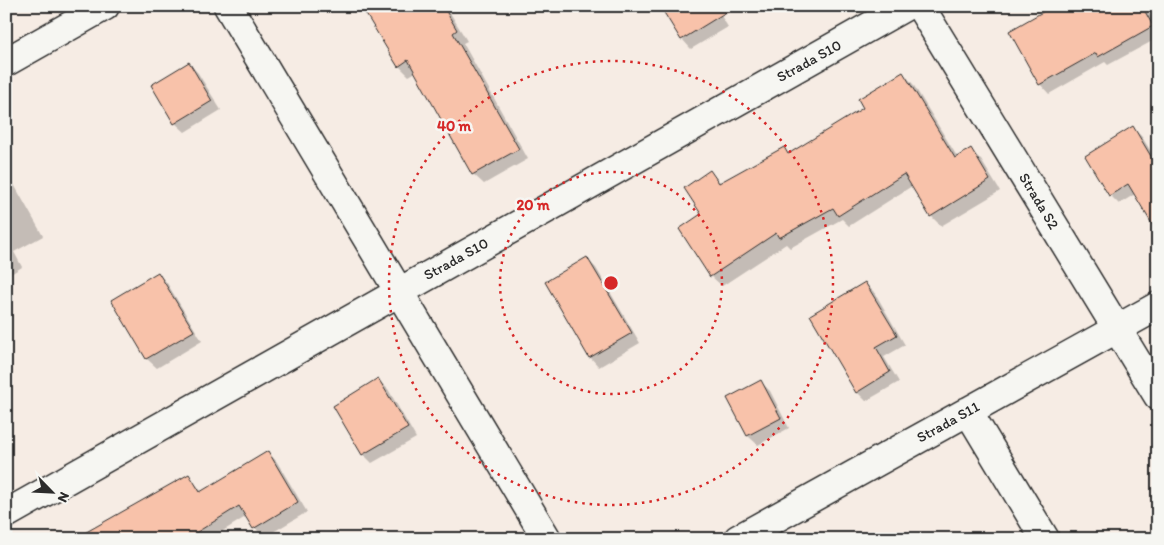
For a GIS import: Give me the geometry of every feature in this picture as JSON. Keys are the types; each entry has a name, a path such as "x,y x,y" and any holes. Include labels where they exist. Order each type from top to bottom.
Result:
{"street":[{"path":"6,62 105,6"},
{"path":"228,6 547,539"},
{"name":"Strada S10","path":"6,514 906,6"},
{"name":"Strada S2","path":"920,6 1158,396"},
{"name":"Strada S11","path":"738,539 1158,306"},
{"path":"968,411 1045,539"}],"building":[{"path":"361,6 443,6 457,30 453,33 519,149 472,175 408,60 398,67"},
{"path":"660,6 736,6 681,40"},
{"path":"1053,6 1142,6 1153,26 1098,57 1096,53 1039,85 1009,31"},
{"path":"189,62 212,101 174,124 151,85"},
{"path":"903,72 955,158 971,148 990,180 930,217 904,174 838,216 833,208 779,238 776,233 710,277 679,229 701,214 684,188 710,170 719,183 784,147 788,154 863,108 858,99"},
{"path":"1133,126 1158,168 1158,234 1128,184 1109,196 1085,156"},
{"path":"587,257 632,333 589,358 545,282"},
{"path":"158,272 194,331 146,359 111,300"},
{"path":"865,282 897,335 876,347 890,372 856,393 810,315"},
{"path":"378,378 408,428 362,455 333,406"},
{"path":"761,380 781,418 747,436 727,398"},
{"path":"268,451 298,502 253,529 239,506 186,539 74,539 189,474 200,492"}]}
